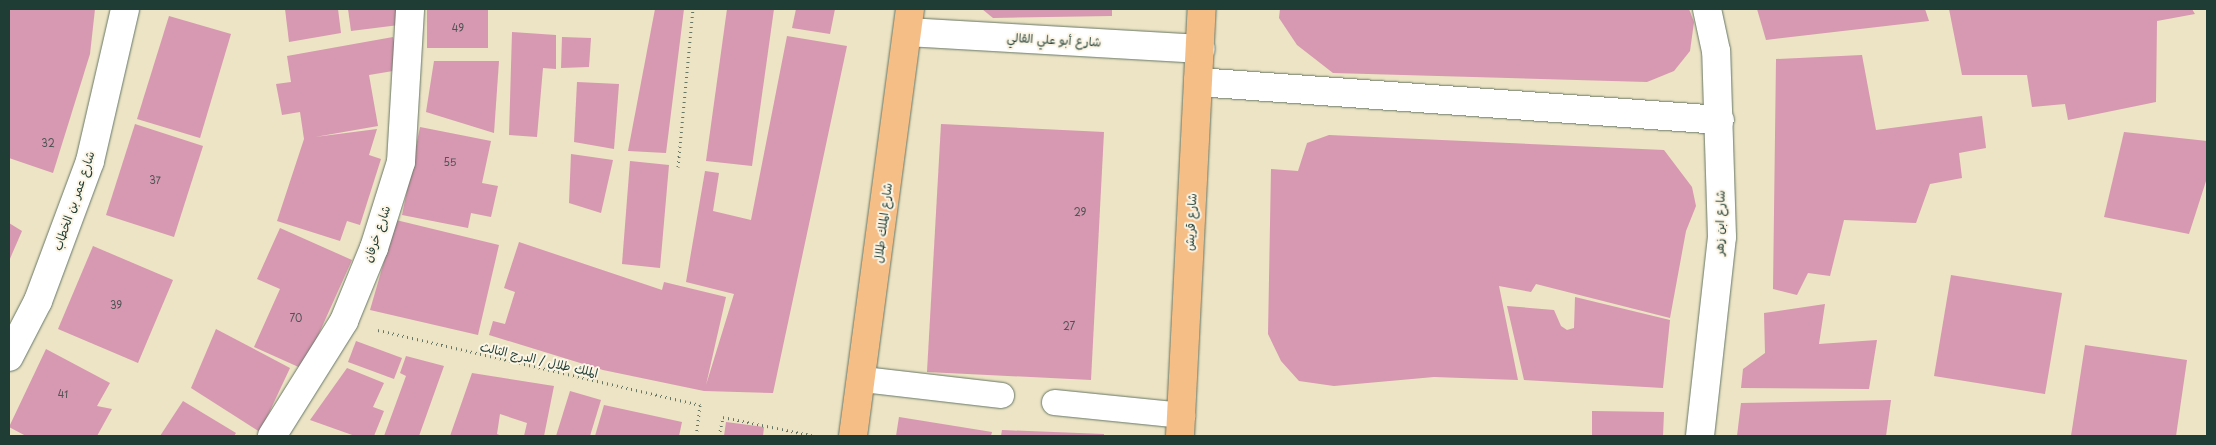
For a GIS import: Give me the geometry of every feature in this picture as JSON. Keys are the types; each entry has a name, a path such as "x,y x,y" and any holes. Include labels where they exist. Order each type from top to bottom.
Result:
{"main road":[{"name":"شارع قريش","path":"1181,426 1202,9"},
{"name":"شارع الملك طلال","path":"853,436 863,379 909,20"}],"street":[{"name":"شارع عمر بن الخطاب","path":"9,357 38,300 90,161 125,9"},
{"name":"شارع خرفان","path":"272,436 344,321 374,248 401,162 410,9"},
{"name":"شارع ابن زهر","path":"1700,436 1722,237 1720,120 1716,51 1707,9"},
{"name":"شارع أبو علي القالي","path":"909,20 1201,49"},
{"path":"1198,82 1720,120"},
{"path":"863,379 1001,395"},
{"path":"1054,402 1181,426"}],"path":[{"path":"678,167 693,9"},
{"name":"الملك طلال / الدرج الثالث","path":"344,321 700,405 696,436"},
{"path":"719,436 723,417 815,436"}],"building":[{"path":"9,9 95,9 90,54 53,173 9,158"},
{"path":"285,9 338,9 341,33 289,42"},
{"path":"348,9 406,9 407,24 351,31"},
{"path":"427,9 488,9 488,48 427,48"},
{"path":"655,9 684,9 666,153 628,151"},
{"path":"727,9 774,9 752,166 706,161"},
{"path":"796,9 835,9 830,34 792,28"},
{"path":"982,9 1112,9 1112,16 993,18"},
{"path":"1280,9 1689,9 1694,22 1690,51 1674,71 1647,82 1333,73 1297,45 1279,18"},
{"path":"1757,9 1925,9 1929,21 1766,40"},
{"path":"1949,9 2192,9 2195,14 2157,21 2156,102 2068,120 2065,104 2032,107 2027,75 1962,75"},
{"path":"169,16 231,34 200,138 137,119"},
{"path":"512,32 556,35 556,69 543,68 537,137 509,135"},
{"path":"787,36 847,46 773,393 704,391 603,370 489,335 493,321 505,324 515,292 504,288 519,242 662,290 664,282 726,297 706,385 734,294 686,282 705,171 719,173 713,211 751,220"},
{"path":"393,37 399,70 369,75 378,126 315,137 377,129 369,155 381,159 360,225 347,221 340,241 277,221 304,139 300,112 282,115 276,84 291,82 287,56"},
{"path":"562,37 591,38 589,67 561,68"},
{"path":"1862,55 1876,130 1982,116 1986,148 1959,153 1962,178 1930,184 1916,223 1844,220 1830,276 1808,273 1797,295 1773,289 1776,59"},
{"path":"434,61 499,61 494,133 426,112"},
{"path":"577,82 619,84 614,149 574,142"},
{"path":"135,124 203,146 174,237 106,215"},
{"path":"941,124 1104,132 1091,380 927,372"},
{"path":"420,127 491,141 482,183 498,186 491,217 471,213 468,228 402,215"},
{"path":"2124,132 2207,141 2207,178 2189,234 2104,217"},
{"path":"1329,135 1664,150 1692,187 1696,206 1686,231 1670,318 1536,284 1531,292 1499,286 1518,380 1434,377 1334,386 1299,381 1281,361 1268,334 1271,169 1298,171 1307,143"},
{"path":"571,154 613,160 601,213 569,203"},
{"path":"630,161 669,165 660,268 622,264"},
{"path":"396,220 499,245 478,335 370,310"},
{"path":"9,223 22,231 9,261"},
{"path":"280,228 352,260 303,369 254,347 280,289 257,279"},
{"path":"93,246 173,280 138,363 58,329"},
{"path":"1951,275 2062,293 2045,394 1934,376"},
{"path":"1575,297 1670,320 1663,388 1524,380 1507,306 1554,310 1561,326 1567,330 1574,328"},
{"path":"1825,304 1819,344 1877,340 1869,389 1741,388 1743,369 1765,353 1764,313"},
{"path":"216,329 290,368 260,432 191,388"},
{"path":"356,341 402,358 394,379 348,362"},
{"path":"2085,345 2187,360 2176,436 2071,436"},
{"path":"46,349 110,383 97,406 112,409 97,436 26,436 9,427"},
{"path":"406,356 444,366 419,436 384,436 406,376 400,373"},
{"path":"347,368 384,383 373,407 384,411 374,436 355,436 310,420"},
{"path":"472,373 554,386 544,436 524,436 527,423 500,414 497,434 502,436 450,436"},
{"path":"570,391 601,400 590,436 556,436"},
{"path":"1891,400 1886,436 1737,436 1741,403"},
{"path":"183,401 236,433 234,436 160,436"},
{"path":"604,405 682,422 679,436 595,436"},
{"path":"1592,411 1664,412 1663,436 1592,436"},
{"path":"899,417 992,432 991,436 896,436"},
{"path":"726,422 764,427 763,436 724,436"},
{"path":"1002,430 1104,434 1104,436 1001,436"}]}
